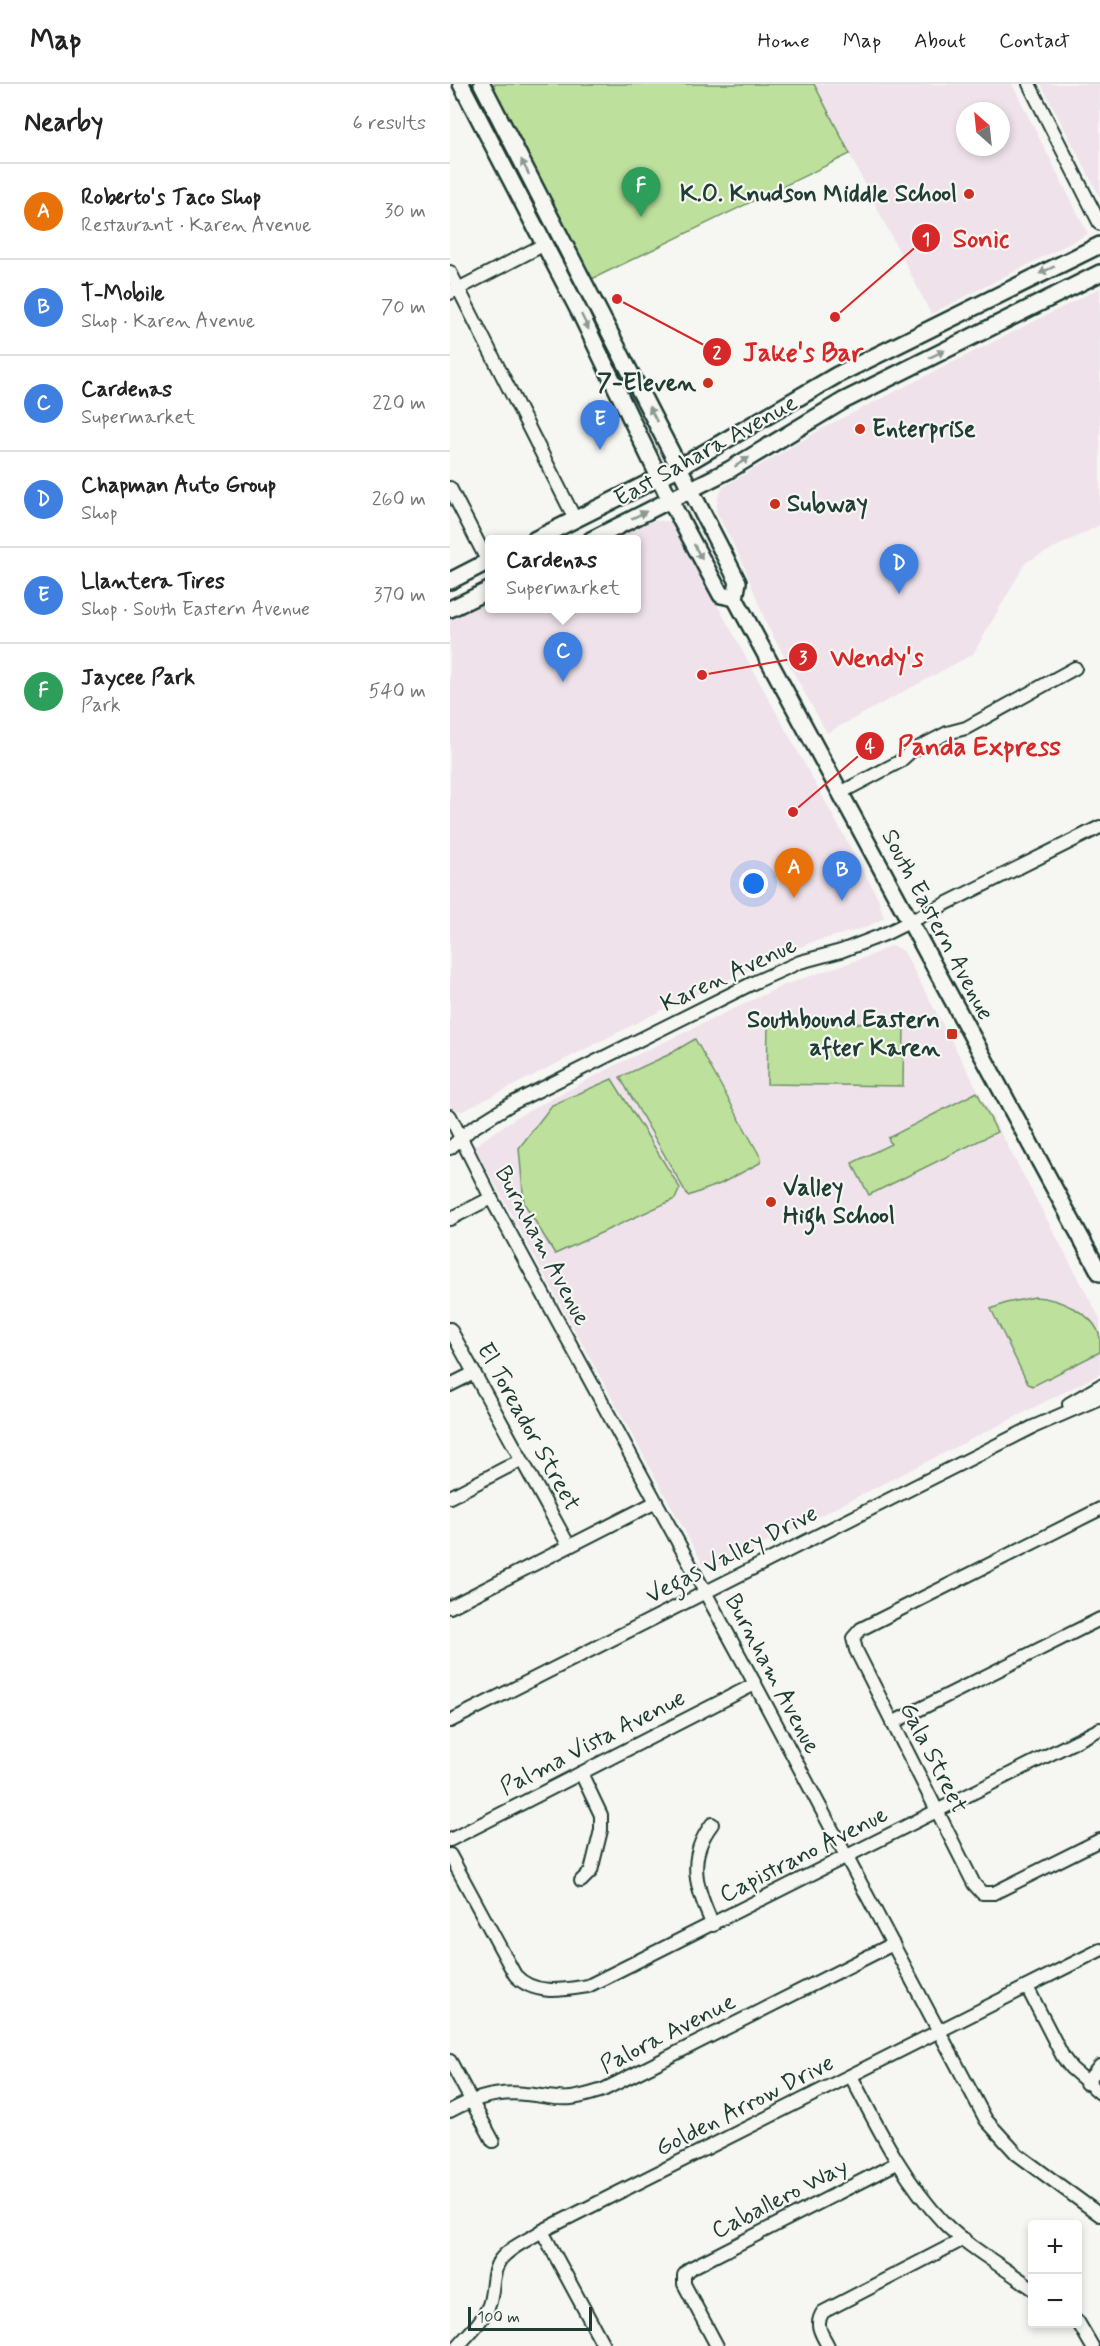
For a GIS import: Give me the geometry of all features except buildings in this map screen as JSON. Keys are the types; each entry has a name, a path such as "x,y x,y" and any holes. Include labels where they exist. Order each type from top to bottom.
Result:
{"main road":[{"name":"South Eastern Avenue","path":"461,84 591,334 670,500 721,595 735,598"},
{"name":"South Eastern Avenue","path":"482,84 738,582 735,598 1100,1273"},
{"path":"509,175 514,174 540,215 545,217 550,215"},
{"path":"545,244 552,245 557,251 580,291 591,294"},
{"name":"East Sahara Avenue","path":"544,535 680,466 820,384 1100,245"},
{"name":"East Sahara Avenue","path":"601,535 729,470 832,407 885,379 1100,273"},
{"path":"880,353 885,379"},
{"path":"450,581 485,564"},
{"path":"451,607 485,592"}],"street":[{"path":"1029,84 1100,224"},
{"path":"454,291 545,244"},
{"path":"450,272 454,291 575,519"},
{"path":"450,488 485,554"},
{"path":"840,793 899,762 910,752 947,734 966,728 1075,668"},
{"name":"Karen Avenue","path":"450,1148 471,1129 511,1104 754,982 797,963 841,951 910,921 1100,827"},
{"name":"Burnham Avenue","path":"450,1116 491,1198 755,1684 986,2120 1017,2154 1100,2215"},
{"path":"450,1219 491,1198"},
{"name":"El Toreador Street","path":"450,1329 569,1546"},
{"path":"450,1386 474,1373"},
{"name":"Vegas Valley Drive","path":"1033,1427 1100,1386"},
{"name":"Vegas Valley Drive","path":"450,1721 1033,1427 1100,1398"},
{"path":"450,1497 521,1460"},
{"path":"450,1606 656,1502"},
{"name":"Gala Street","path":"1100,1509 861,1629 854,1638 855,1650 892,1724 974,1884 982,1893 993,1893 1100,1840"},
{"path":"892,1724 1100,1619"},
{"name":"Palma Vista Avenue","path":"450,1840 755,1684"},
{"name":"Capistrano Avenue","path":"450,1855 515,1975 522,1982 530,1987 543,1989 588,1986 1100,1729"},
{"path":"581,1773 601,1815 601,1830 591,1871 581,1881"},
{"path":"712,1824 703,1836 696,1859 695,1873 701,1901 713,1925"},
{"name":"Palora Avenue","path":"450,2111 471,2100 496,2094 524,2093 557,2099 572,2098 603,2090 893,1944"},
{"name":"Golden Arrow Drive","path":"458,2346 483,2318 489,2306 498,2261 508,2252 542,2231 1100,1950"},
{"path":"1028,1987 1064,2057 1086,2083 1100,2093"},
{"path":"450,2061 494,2141"},
{"path":"1086,2083 1100,2066"},
{"path":"851,2076 897,2163 920,2196 946,2224 964,2239 1028,2285"},
{"name":"Caballero Way","path":"717,2346 684,2284 684,2275 689,2269 897,2163"},
{"path":"542,2231 604,2346"},
{"path":"828,2346 818,2327 818,2319 823,2312 964,2239"},
{"path":"1081,2328 1092,2346"}],"shaded area":[{"name":"K.O. Knudson Middle School","path":"814,84 1012,84 1088,234 931,314"},
{"path":"1041,84 1100,84 1100,197"},
{"path":"1100,288 1100,525 1026,562 973,654 827,733 767,625 743,563 716,511 723,487 827,426"},
{"path":"652,521 668,521 674,526 878,898 884,918 864,928 809,943 668,1007 463,1111 453,1110 450,1105 450,620 485,603 485,613 641,613 641,535 622,535"},
{"name":"Valley High School","path":"890,946 904,952 1100,1319 1100,1374 712,1570 704,1566 474,1146 517,1117 620,1063 784,985 872,955"}],"green space":[{"path":"492,84 814,84 850,154 592,279"},
{"path":"768,1023 904,1023 903,1086 767,1084"},
{"path":"695,1039 761,1158 760,1163 720,1184 688,1196 620,1077 668,1055"},
{"path":"612,1079 680,1188 675,1199 555,1254 524,1203 519,1148 552,1105"},
{"path":"977,1092 997,1132 869,1195 852,1163 891,1144 888,1138"},
{"path":"1035,1297 1053,1300 1083,1314 1097,1329 1100,1338 1100,1352 1033,1386 1028,1384 991,1309 1006,1303"}],"place":[{"name":"K.O. Knudson Middle School","path":"969,194"},
{"name":"Jaycee Park","path":"641,217"},
{"name":"Jake's Bar","path":"617,299"},
{"name":"Sonic","path":"835,317"},
{"name":"7-Eleven","path":"708,383"},
{"name":"Enterprise","path":"860,429"},
{"name":"Llantera Tires","path":"600,450"},
{"name":"Subway","path":"775,504"},
{"name":"Chapman Auto Group","path":"899,594"},
{"name":"Wendy's","path":"702,675"},
{"name":"Cardenas","path":"563,682"},
{"name":"Panda Express","path":"793,812"},
{"name":"Roberto's Taco Shop","path":"794,898"},
{"name":"T-Mobile","path":"842,901"},
{"name":"Southbound Eastern after Karen","path":"952,1034"},
{"name":"Valley High School","path":"771,1202"}]}
